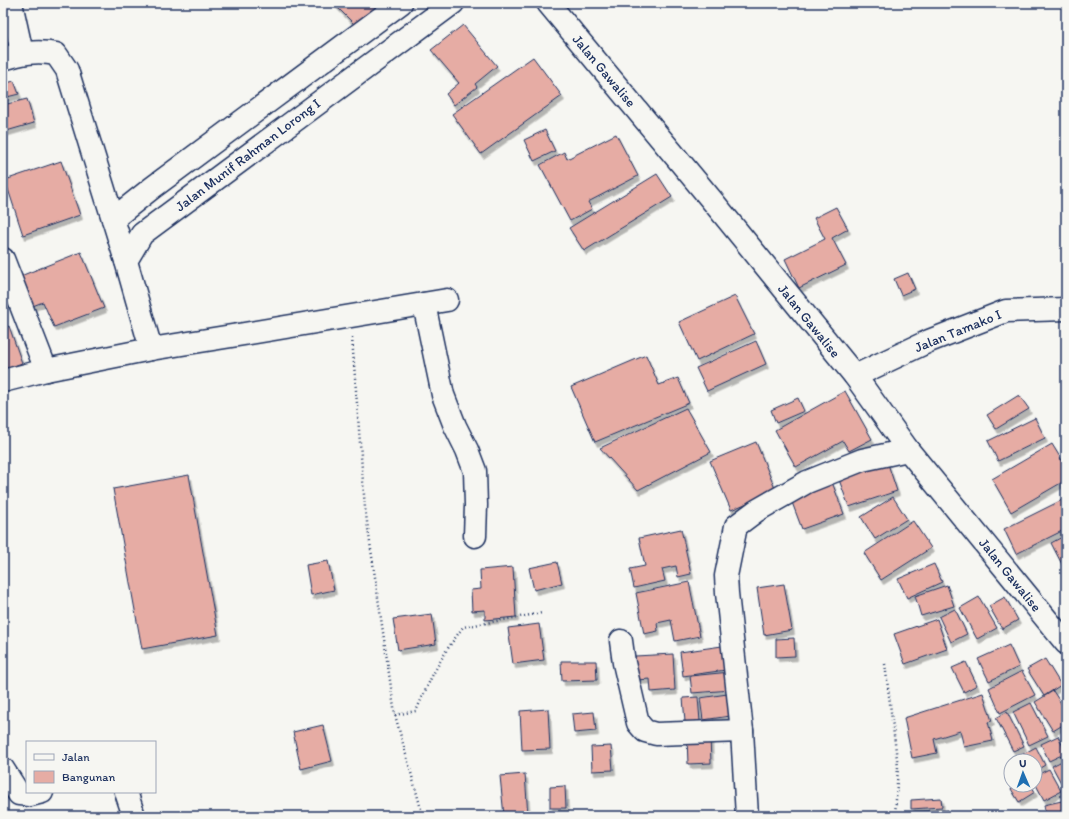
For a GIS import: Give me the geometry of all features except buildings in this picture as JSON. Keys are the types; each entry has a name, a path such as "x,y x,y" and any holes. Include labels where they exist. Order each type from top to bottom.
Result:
{"street":[{"path":"10,3 12,56 45,52 56,54 67,70 126,261 151,348"},
{"path":"113,219 158,183 402,3"},
{"name":"Jalan Munif Rahman Lorong I","path":"126,261 142,234 453,3"},
{"name":"Jalan Gawalise","path":"548,3 715,204 855,376 908,450 1066,643"},
{"path":"3,259 46,370"},
{"path":"3,381 46,370 151,348 447,300"},
{"path":"424,304 443,395 454,426 467,450 474,471 476,505 475,536"},
{"name":"Jalan Tamako I","path":"855,376 929,341 1006,311 1066,309"},
{"path":"747,816 742,731 726,576 736,526 756,511 807,482 862,460 908,450"},
{"path":"621,641 624,663 638,723 645,731 656,734 742,731"},
{"path":"3,769 19,794 30,795 38,793"},
{"path":"126,793 134,816"}],"path":[{"path":"351,315 365,508 395,715 423,816"},
{"path":"395,715 416,711 432,676 446,651 463,627 542,613"},
{"path":"885,664 898,768 895,816"}]}
